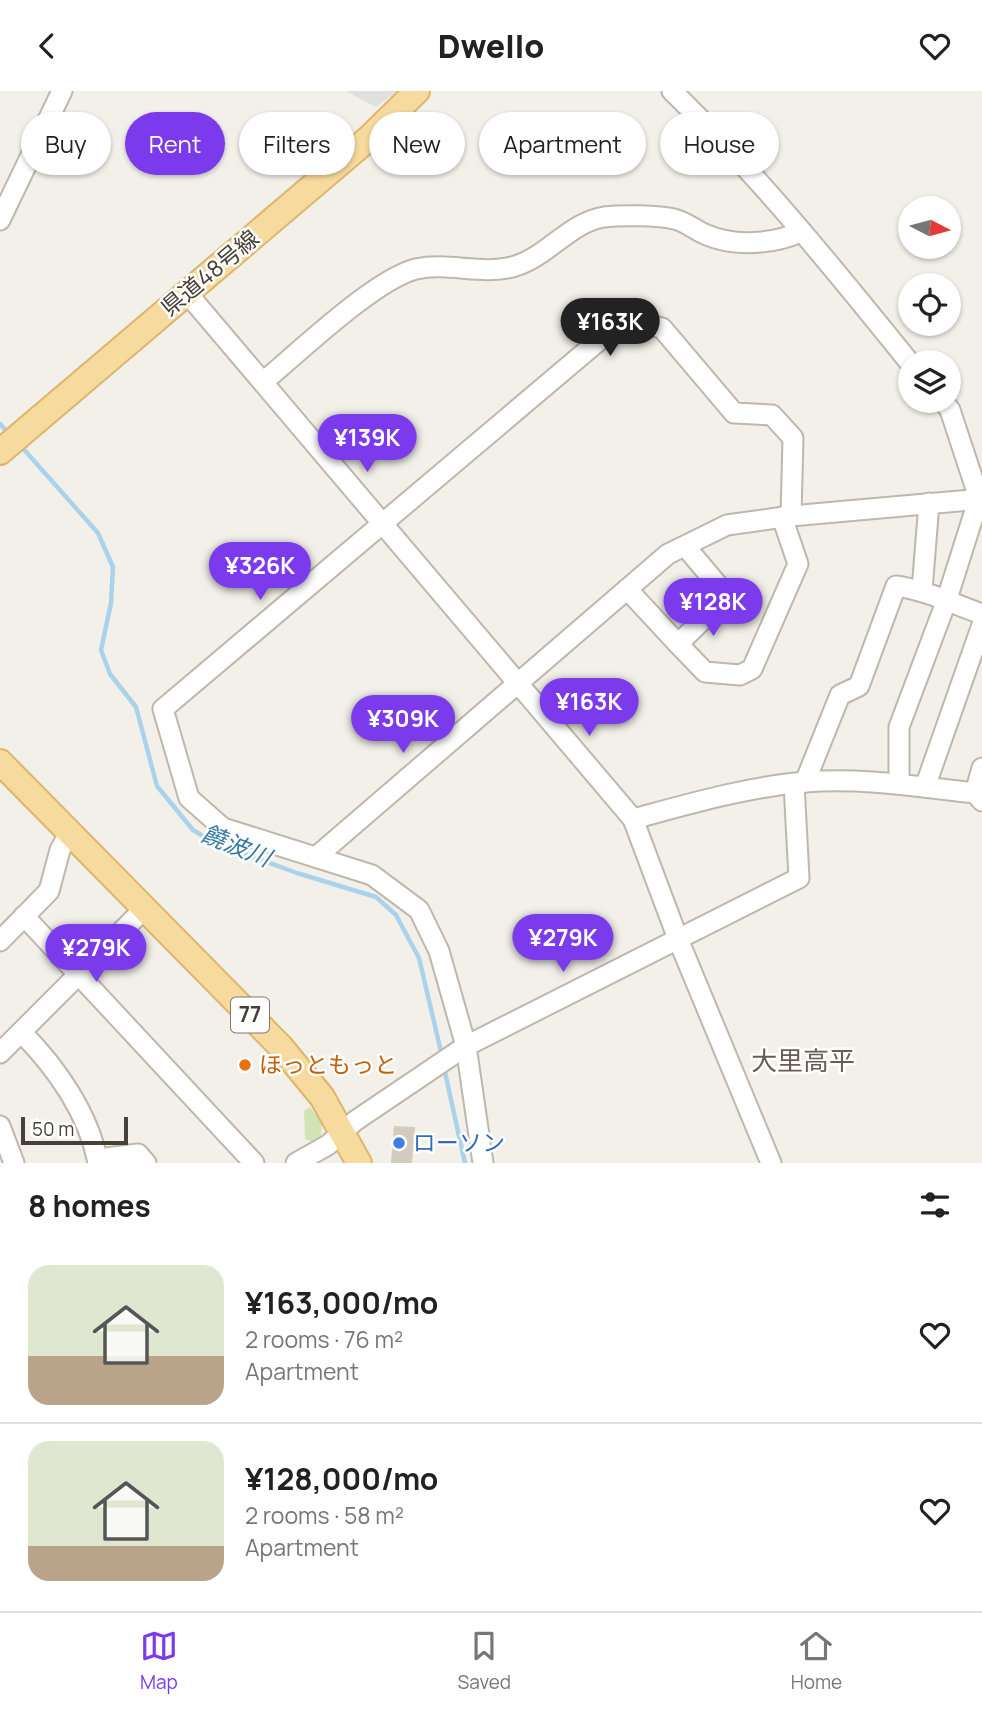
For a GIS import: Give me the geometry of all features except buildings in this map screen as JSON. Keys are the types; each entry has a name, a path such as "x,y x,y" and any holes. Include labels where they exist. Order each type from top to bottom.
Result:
{"main road":[{"name":"県道48号線","path":"0,452 368,139 417,91"},
{"name":"77","path":"0,762 281,1047 322,1097 344,1131 359,1163"}],"street":[{"path":"0,220 62,91"},
{"path":"672,91 729,150 899,350"},
{"path":"262,382 385,282 415,269 444,265 483,269 511,267 539,256 577,227 604,217 674,219 709,237 738,242 786,239 800,232"},
{"path":"187,293 633,819 678,939 771,1163"},
{"path":"483,1163 466,1046 439,951 419,909 372,875 223,828 189,798 163,709 615,327 640,323 662,328 734,413 772,415 793,438 787,517 797,564 752,669 740,675 705,672 627,589"},
{"path":"899,783 899,727 946,602 980,498 951,413"},
{"path":"316,857 668,554 727,525 980,498"},
{"path":"922,590 929,503"},
{"path":"678,643 727,596 685,545"},
{"path":"296,1163 328,1145 466,1046 799,878 799,783 839,695 859,686 896,586 922,590 946,602 982,614"},
{"path":"925,787 982,625"},
{"path":"633,819 710,799 799,783 899,783 978,797 982,768"},
{"path":"0,941 48,891 60,850 70,832"},
{"path":"0,1053 144,909"},
{"path":"24,916 254,1163"},
{"path":"22,1033 46,1057 74,1099 98,1161 138,1154 146,1163"},
{"path":"0,1126 14,1163"}],"green space":[{"path":"310,1107 322,1123 321,1137 313,1142 305,1139 304,1111"}],"shaded area":[{"path":"346,91 397,91 376,107"}],"waterway":[{"name":"饒波川","path":"0,424 9,434"},
{"name":"饒波川","path":"20,445 98,533 113,567 111,603 101,650 110,674 136,707 157,786 193,830 215,843 297,873 376,897 396,915 419,958 442,1056"},
{"name":"饒波川","path":"444,1068 465,1163"}],"place":[{"name":"ほっともっと","path":"245,1065"},
{"name":"ローソン","path":"399,1143"}],"district":[{"name":"大里高平","path":"803,1061"}]}
